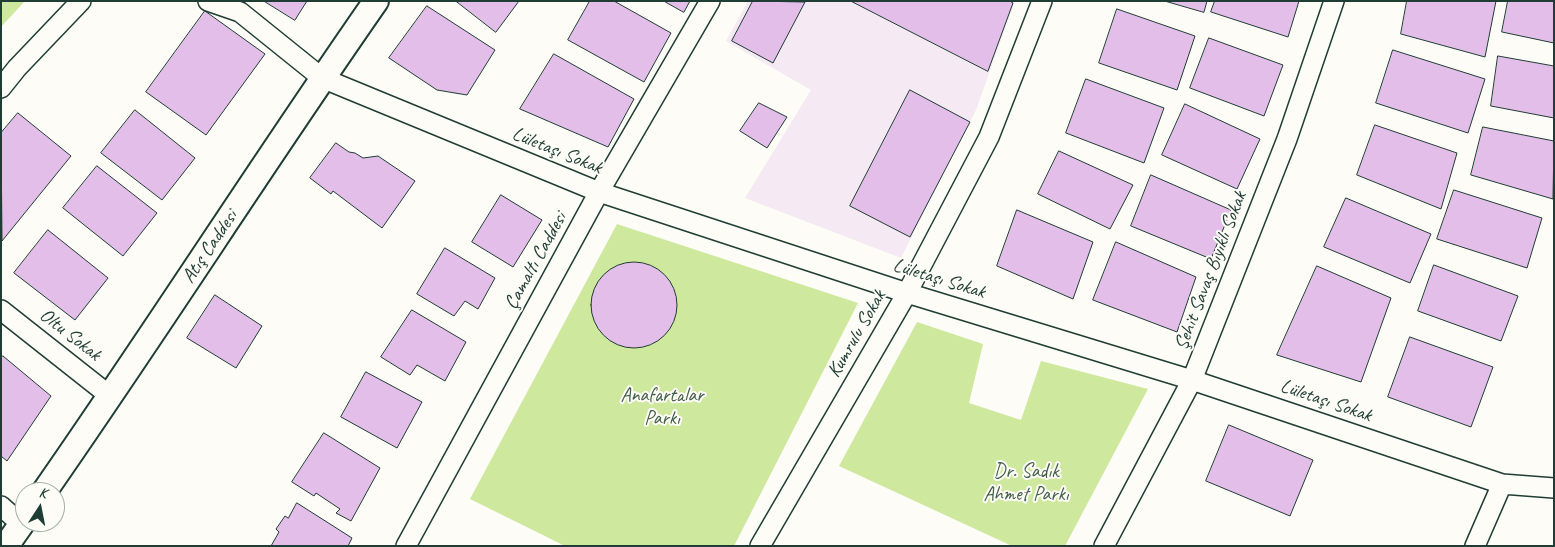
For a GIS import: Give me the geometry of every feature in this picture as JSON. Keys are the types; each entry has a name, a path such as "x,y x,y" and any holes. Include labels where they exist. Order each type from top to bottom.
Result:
{"street":[{"path":"1,88 17,68 80,1"},
{"name":"Lületaşı Sokak","path":"208,1 240,12 322,78 599,192 906,293 1192,380 1502,484 1554,488"},
{"name":"Atış Caddesi","path":"51,482 322,78 376,1"},
{"name":"Çamaltı Caddesi","path":"406,546 599,192 710,1"},
{"name":"Kumrulu Sokak","path":"760,546 906,293 989,137 1042,1"},
{"name":"Şehit Savaş Bıyıklı Sokak","path":"1104,546 1192,380 1287,139 1334,1"},
{"name":"Oltu Sokak","path":"1,310 110,396"},
{"path":"1475,546 1502,484"},
{"path":"1,506 15,516"},
{"path":"6,546 16,532"}],"shaded area":[{"path":"748,1 1015,1 976,110 901,258 745,198 811,90 726,41"}],"green space":[{"path":"1,1 25,1 1,27"},
{"name":"Anafartalar Parkı","path":"617,224 858,303 734,546 565,546 470,499"},
{"name":"Dr. Sadık Ahmet Parkı","path":"917,322 983,344 969,403 1021,420 1041,361 1148,389 1065,546 1012,546 839,466"}],"building":[{"path":"264,1 307,1 295,20"},
{"path":"456,1 519,1 496,32"},
{"path":"590,1 614,1 671,33 644,82 568,40"},
{"path":"664,1 690,1 684,12"},
{"path":"753,1 805,2 773,63 732,41"},
{"path":"851,1 1010,1 1013,3 988,71"},
{"path":"1165,1 1207,1 1204,12"},
{"path":"1215,1 1299,1 1288,37 1211,12"},
{"path":"1407,1 1496,1 1485,57 1401,34"},
{"path":"1508,1 1554,1 1554,43 1502,32"},
{"path":"427,6 495,50 467,95 437,90 389,58"},
{"path":"1117,9 1195,36 1177,90 1099,63"},
{"path":"205,11 265,54 206,135 146,92"},
{"path":"1209,38 1283,65 1264,116 1190,88"},
{"path":"1393,50 1485,79 1468,133 1376,103"},
{"path":"554,54 634,99 608,147 520,109"},
{"path":"1498,56 1554,66 1554,118 1491,106"},
{"path":"1086,79 1164,108 1144,163 1066,133"},
{"path":"910,90 970,122 910,237 850,206"},
{"path":"759,103 787,117 767,148 740,131"},
{"path":"1185,104 1260,139 1237,189 1162,155"},
{"path":"135,110 195,158 162,200 101,153"},
{"path":"18,113 71,156 2,241 1,133"},
{"path":"1375,125 1457,153 1441,209 1357,175"},
{"path":"1483,127 1554,141 1553,199 1471,175"},
{"path":"336,143 349,152 363,158 378,156 415,181 382,228 333,191 331,194 310,178"},
{"path":"1059,151 1133,185 1110,229 1038,194"},
{"path":"97,166 157,213 123,256 63,208"},
{"path":"1151,175 1231,210 1211,259 1131,226"},
{"path":"1454,190 1542,218 1527,268 1437,239"},
{"path":"501,195 542,220 513,267 472,242"},
{"path":"1346,198 1431,234 1410,283 1324,247"},
{"path":"1017,210 1093,242 1073,299 997,266"},
{"path":"48,230 108,278 75,320 14,273"},
{"path":"1116,242 1196,277 1177,332 1093,300"},
{"path":"445,248 495,278 478,309 465,301 454,316 417,294"},
{"path":"634,262 650,265 658,269 670,281 674,289 677,305 674,321 670,329 658,341 650,345 634,348 618,345 610,341 598,329 594,321 591,305 594,289 598,281 610,269 618,265"},
{"path":"1434,265 1518,296 1501,341 1418,311"},
{"path":"1317,266 1391,298 1361,382 1277,355"},
{"path":"215,295 262,326 236,368 187,338"},
{"path":"412,310 466,342 445,381 417,365 410,375 381,357"},
{"path":"1410,337 1493,367 1471,427 1388,397"},
{"path":"3,356 51,396 7,461 1,456 1,358"},
{"path":"366,372 422,402 397,448 341,417"},
{"path":"1229,425 1313,460 1290,516 1206,481"},
{"path":"324,433 380,468 351,521 336,513 340,509 316,493 314,496 292,482"},
{"path":"297,503 352,538 348,546 271,546 279,532 276,529 285,516 288,518"}]}
